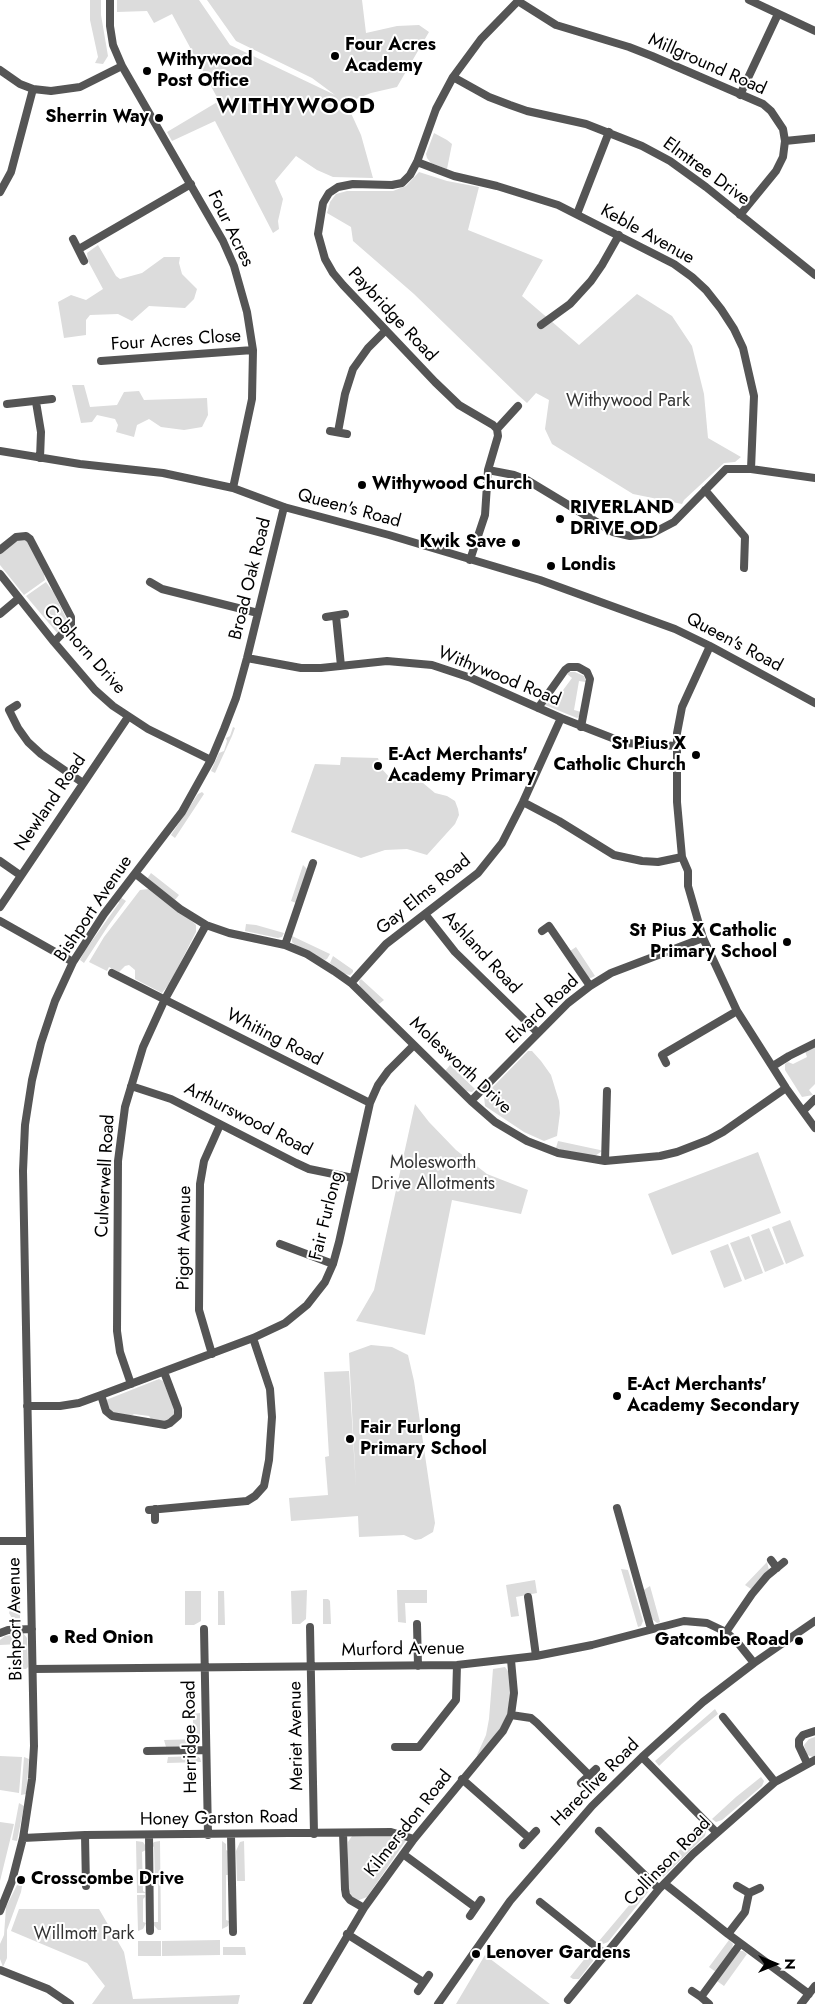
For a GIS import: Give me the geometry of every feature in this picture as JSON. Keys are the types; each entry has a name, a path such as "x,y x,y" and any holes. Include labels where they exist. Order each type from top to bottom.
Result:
{"street":[{"name":"Four Acres","path":"110,0 110,26 113,45 122,66 223,241 234,266 247,312 253,350 252,400 233,488"},
{"path":"749,0 815,31"},
{"path":"418,162 436,109 453,77 481,39 518,1"},
{"name":"Millground Road","path":"518,1 556,25 629,47 763,104 772,111 780,124 785,141"},
{"path":"740,95 778,14"},
{"path":"0,70 10,79 33,89 51,92 72,89 122,66"},
{"name":"Elmtree Drive","path":"453,77 489,97 510,106 586,124 610,132 670,161 706,187 815,275"},
{"path":"0,192 11,172 33,89"},
{"path":"577,214 610,132"},
{"path":"740,215 780,165 785,150 785,141 815,138"},
{"name":"Paybridge Road","path":"418,162 410,175 402,182 392,185 344,185 329,193 323,203 318,234 325,259 333,273 434,382 459,405 497,429"},
{"name":"Keble Avenue","path":"418,162 454,176 534,196 577,214 674,264 692,277 706,290 734,329 743,348 754,396 751,469"},
{"path":"79,250 191,184"},
{"path":"541,325 570,304 591,281 602,266 619,235"},
{"path":"73,239 84,261"},
{"path":"338,432 345,394 353,369 368,348 385,331"},
{"name":"Four Acres Close","path":"101,361 253,350"},
{"path":"7,404 52,399"},
{"path":"36,402 41,432 40,458"},
{"path":"470,560 485,515 488,470 498,436 497,429 518,406"},
{"path":"330,431 347,434"},
{"name":"Queen's Road","path":"0,451 40,458 163,473 233,488 284,507 540,580 675,629 815,703"},
{"path":"488,470 514,475 527,480 613,532 630,536 651,534 674,522 722,472 732,468 815,478"},
{"path":"705,490 742,531 745,537 744,568"},
{"name":"Broad Oak Road","path":"247,658 284,507"},
{"path":"0,550 16,537 26,536 30,538 71,617 71,625 54,642"},
{"name":"Cobhorn Drive","path":"0,574 95,690 128,717 211,760"},
{"path":"150,582 162,589 258,613"},
{"path":"0,614 19,598"},
{"path":"326,617 345,614"},
{"path":"336,616 341,666"},
{"path":"710,646 682,707 678,721 677,802 682,857 687,867 688,886 703,938 737,1012 786,1088 804,1110 815,1128"},
{"name":"Withywood Road","path":"247,658 300,668 387,662 432,665 471,678 581,727 625,743 677,746"},
{"name":"Bishport Avenue","path":"0,1911 12,1882 23,1838 32,1779 33,1669 23,1171 25,1125 32,1080 41,1043 55,1001 73,962 104,914 182,812 211,760 236,698 247,658"},
{"path":"538,708 565,670 569,667 578,667 587,672 590,679 581,727"},
{"path":"0,714 17,706"},
{"path":"9,710 28,742 41,754 83,783"},
{"name":"Newland Road","path":"0,907 128,717"},
{"name":"Gay Elms Road","path":"351,983 386,944 478,873 504,839 561,718"},
{"path":"523,802 560,821 614,855 642,861 658,862 682,857"},
{"path":"0,861 20,875"},
{"path":"285,945 313,863"},
{"name":"Molesworth Drive","path":"136,874 180,909 206,925 230,933 285,945 308,954 351,983 471,1101 495,1122 527,1141 558,1153 605,1161 660,1156 694,1146 723,1132 786,1088"},
{"name":"Ashland Road","path":"425,914 454,952 538,1033"},
{"path":"0,921 73,962"},
{"path":"542,931 552,924 590,986"},
{"name":"Culverwell Road","path":"131,1384 120,1352 117,1331 118,1161 125,1107 143,1047 165,999 206,925"},
{"name":"Elvard Road","path":"471,1101 568,1003 590,986 612,973 703,938"},
{"name":"Whiting Road","path":"112,973 370,1103"},
{"path":"666,1063 660,1051 737,1012"},
{"path":"773,1066 815,1043"},
{"name":"Fair Furlong","path":"27,1406 60,1406 79,1403 253,1338 285,1323 307,1305 325,1282 340,1242 370,1103 378,1085 388,1071 414,1045"},
{"name":"Arthurswood Road","path":"131,1086 172,1099 309,1169 353,1178"},
{"path":"605,1161 607,1091"},
{"path":"804,1110 815,1099"},
{"name":"Pigott Avenue","path":"212,1354 199,1310 200,1184 204,1160 220,1125"},
{"path":"280,1244 333,1264"},
{"path":"155,1520 152,1509 246,1500 255,1496 264,1486 269,1460 272,1417 270,1389 253,1338"},
{"path":"101,1395 106,1410 112,1416 165,1425 178,1416 178,1409 164,1372"},
{"path":"617,1508 651,1629"},
{"path":"0,1541 30,1541"},
{"path":"771,1560 776,1568"},
{"path":"726,1632 752,1594 767,1576 784,1562"},
{"path":"528,1597 536,1656"},
{"name":"Murford Avenue","path":"33,1669 457,1665 536,1656 592,1645 684,1621 715,1626 726,1632 754,1662"},
{"name":"Hareclive Road","path":"438,2004 510,1901 592,1806 642,1757 703,1702 754,1662 815,1621"},
{"path":"417,1624 418,1666"},
{"name":"Meriet Avenue","path":"310,1627 314,1834"},
{"path":"0,1633 8,1630 32,1629"},
{"name":"Herridge Road","path":"204,1629 208,1835"},
{"name":"Kilmersdon Road","path":"307,2004 347,1934 414,1838 504,1731 510,1715 514,1684 511,1660"},
{"path":"395,1747 420,1747 456,1700 457,1665"},
{"path":"510,1715 532,1718 589,1775"},
{"path":"723,1717 775,1782"},
{"name":"Collinson Road","path":"568,2000 662,1886 716,1832 775,1782 811,1762 799,1746 803,1735 815,1731"},
{"path":"147,1751 206,1750"},
{"path":"642,1757 716,1832"},
{"path":"581,1783 596,1769"},
{"path":"462,1779 530,1838"},
{"path":"524,1845 536,1831"},
{"path":"598,1831 662,1886 809,1994"},
{"path":"343,1832 344,1889 350,1900 364,1908"},
{"name":"Honey Garston Road","path":"23,1838 343,1832 391,1832 414,1838"},
{"path":"149,1835 150,1930"},
{"path":"232,1835 233,1932"},
{"path":"85,1836 86,1886"},
{"path":"403,1854 476,1907"},
{"path":"737,1886 749,1893"},
{"path":"749,1893 760,1888"},
{"path":"728,1934 745,1912 749,1893"},
{"path":"470,1916 481,1900"},
{"path":"540,1902 606,1954"},
{"path":"347,1934 424,1982"},
{"path":"701,1997 740,1944"},
{"path":"0,1970 48,1989 70,2004"},
{"path":"418,1991 429,1975"},
{"path":"801,2004 815,1986"},
{"path":"692,1991 709,2004"}],"green space":[{"path":"90,0 101,0 101,15 108,56 103,64 95,63 98,57 90,20"},
{"path":"117,0 199,0 230,45 335,95 312,78 236,41 207,0 362,0 366,33 397,26 419,25 429,32 397,87 371,93 351,101 345,100 361,135 373,178 333,177 317,170 296,156 275,181 283,199 278,221 279,229 273,233 215,121 172,141 167,132 219,101 172,14 154,23 147,11 117,12"},
{"path":"434,133 452,144 447,169 431,163 427,158 426,154"},
{"name":"Withywood Park","path":"419,172 447,181 479,187 468,230 543,260 522,296 579,345 637,294 672,316 692,346 704,394 708,438 741,457 735,462 724,463 682,504 633,494 552,444 545,429 549,400 536,393 527,403 414,294 353,241 351,227 327,213 330,202 336,194 347,191 393,191 406,186"},
{"path":"98,245 116,276 120,279 142,273 164,257 180,257 179,263 182,274 197,289 194,299 185,308 149,306 132,321 118,314 90,315 86,320 86,335 64,338 58,302 71,295 86,300 103,289 88,261 87,253"},
{"path":"72,385 84,385 90,407 117,405 124,392 139,391 144,400 207,398 208,415 202,427 184,430 161,427 149,419 137,425 134,437 116,432 118,425 115,419 97,415 92,422 81,423"},
{"path":"23,539 27,541 43,569 45,580 24,595 0,565 0,554 17,540"},
{"path":"46,582 54,593 67,620 65,627 58,634 26,596"},
{"path":"575,672 584,676 586,682 579,681 574,710 581,712 577,718 545,705 546,701 552,705 572,678 567,674"},
{"path":"233,727 235,728 232,736 215,773 211,771 219,753 224,751 226,738 230,736"},
{"path":"341,757 378,758 381,768 391,779 423,783 435,793 447,796 455,801 458,809 459,815 455,824 427,855 407,849 385,850 361,858 291,832 315,764 340,765"},
{"path":"202,792 204,794 175,838 171,835 198,794"},
{"path":"303,865 307,869 296,903 291,901"},
{"path":"151,873 179,895 175,900 147,879"},
{"path":"149,889 196,925 196,932 170,983 162,993 135,979 135,970 129,965 119,972 109,967 107,971 89,962 104,937 140,890"},
{"path":"120,897 126,901 84,963 80,960 84,952 119,903"},
{"path":"246,924 284,933 282,937 278,938 245,931"},
{"path":"292,936 330,954 325,960 295,945 292,942"},
{"path":"576,947 595,976 591,978 586,977 570,951"},
{"path":"333,956 353,970 353,972 350,975 344,974 330,963"},
{"path":"361,979 384,1000 379,1004 360,988 359,981"},
{"path":"815,1046 815,1084 809,1090 813,1095 802,1097 785,1070 785,1064 788,1062 793,1064 807,1057 805,1051"},
{"path":"528,1051 532,1051 551,1075 559,1101 560,1113 557,1136 544,1141 524,1132 485,1106 484,1096"},
{"path":"450,1065 475,1089 472,1092 466,1091 445,1071"},
{"name":"Molesworth Drive Allotments","path":"415,1104 429,1122 456,1150 487,1174 528,1190 521,1214 452,1200 425,1335 356,1321 374,1290"},
{"path":"558,1141 602,1151 595,1156 578,1154 556,1148"},
{"path":"758,1152 781,1213 672,1255 648,1194"},
{"path":"790,1220 804,1256 786,1264 772,1227"},
{"path":"769,1228 784,1264 765,1272 751,1235"},
{"path":"749,1236 763,1273 745,1280 730,1243"},
{"path":"728,1244 742,1281 724,1288 710,1251"},
{"path":"371,1345 392,1347 408,1355 414,1381 435,1523 433,1532 421,1539 415,1540 404,1535 359,1537 358,1516 291,1521 289,1498 328,1495 325,1457 329,1456 324,1372 349,1371 356,1488 349,1353"},
{"path":"159,1379 163,1381 174,1408 174,1416 166,1422 152,1420 149,1416 134,1414 129,1417 114,1415 109,1410 106,1400"},
{"path":"767,1562 769,1570 751,1589 745,1585"},
{"path":"621,1569 628,1570 643,1621 641,1626 638,1627"},
{"path":"535,1580 537,1593 516,1597 519,1616 511,1617 506,1585"},
{"path":"650,1586 660,1622 657,1623 652,1619 642,1591"},
{"path":"307,1590 306,1619 300,1624 292,1624 291,1591"},
{"path":"397,1590 427,1590 427,1603 405,1603 406,1623 398,1622"},
{"path":"17,1591 20,1591 20,1624 16,1625 9,1613"},
{"path":"185,1591 201,1591 201,1621 194,1625 185,1625"},
{"path":"218,1591 224,1591 225,1625 218,1625"},
{"path":"323,1599 330,1601 331,1624 323,1624"},
{"path":"23,1633 27,1638 28,1667 26,1669 23,1669"},
{"path":"20,1634 20,1644 0,1645 0,1640 5,1636"},
{"path":"505,1667 510,1674 511,1694 507,1714 499,1731 478,1756 486,1735 489,1719 493,1669"},
{"path":"715,1709 718,1714 659,1766 655,1761"},
{"path":"200,1713 200,1737 193,1737 193,1714"},
{"path":"815,1737 815,1757 813,1757 807,1755 804,1745 809,1739"},
{"path":"200,1739 200,1744 196,1746 166,1747 164,1740"},
{"path":"0,1756 22,1757 19,1793 0,1790"},
{"path":"197,1756 201,1762 167,1763 168,1757"},
{"path":"24,1757 29,1759 26,1794 21,1795"},
{"path":"761,1777 764,1781 762,1786 722,1820 716,1822 712,1819 736,1797"},
{"path":"19,1803 24,1806 17,1841 12,1840"},
{"path":"0,1822 14,1824 0,1881"},
{"path":"702,1827 706,1831 705,1836 663,1877 658,1878 655,1875"},
{"path":"389,1835 407,1839 367,1897 359,1900 354,1899 348,1890 348,1842 352,1836"},
{"path":"136,1841 143,1842 146,1850 142,1852 143,1891 146,1893 137,1893"},
{"path":"160,1841 161,1930 158,1930 151,1922 158,1922 158,1885 151,1885 151,1881 155,1879 154,1847 151,1845 154,1842"},
{"path":"222,1841 226,1844 226,1850 228,1851 229,1875 226,1875 226,1920 229,1921 228,1926 222,1929"},
{"path":"244,1841 245,1881 237,1881 236,1851 240,1842"},
{"path":"647,1884 650,1889 648,1892 608,1942 603,1944 599,1941"},
{"path":"17,1885 22,1886 21,1892 7,1930 7,1958 3,1967 0,1959 0,1944 4,1935 6,1907"},
{"path":"137,1895 145,1895 143,1899 143,1922 146,1923 143,1929 138,1931"},
{"name":"Willmott Park","path":"19,1909 99,1909 124,1952 133,1999 240,1995 238,2004 92,2004 105,1986 87,1963 11,1931"},
{"path":"220,1940 220,1955 162,1956 162,1941"},
{"path":"729,1940 733,1944 732,1949 716,1972 709,1967"},
{"path":"138,1941 161,1941 161,1956 138,1956"},
{"path":"223,1947 245,1947 246,1955 223,1955"},
{"path":"591,1951 594,1956 593,1961 579,1979 570,1977"},
{"path":"739,1951 747,1954 724,1986 717,1981"},
{"path":"485,1955 550,2004 456,2004"}],"place":[{"name":"Four Acres Academy","path":"335,56"},
{"name":"Withywood Post Office","path":"147,71"},
{"name":"Sherrin Way","path":"159,118"},
{"name":"Withywood Church","path":"362,485"},
{"name":"RIVERLAND DRIVE OD","path":"560,519"},
{"name":"Kwik Save","path":"516,543"},
{"name":"Londis","path":"551,566"},
{"name":"St Pius X Catholic Church","path":"696,755"},
{"name":"E-Act Merchants' Academy Primary","path":"378,766"},
{"name":"St Pius X Catholic Primary School","path":"787,942"},
{"name":"E-Act Merchants' Academy Secondary","path":"617,1396"},
{"name":"Fair Furlong Primary School","path":"350,1439"},
{"name":"Red Onion","path":"54,1639"},
{"name":"Gatcombe Road","path":"799,1641"},
{"name":"Crosscombe Drive","path":"21,1880"},
{"name":"Lenover Gardens","path":"476,1954"}],"district":[{"name":"WITHYWOOD","path":"296,108"}]}
